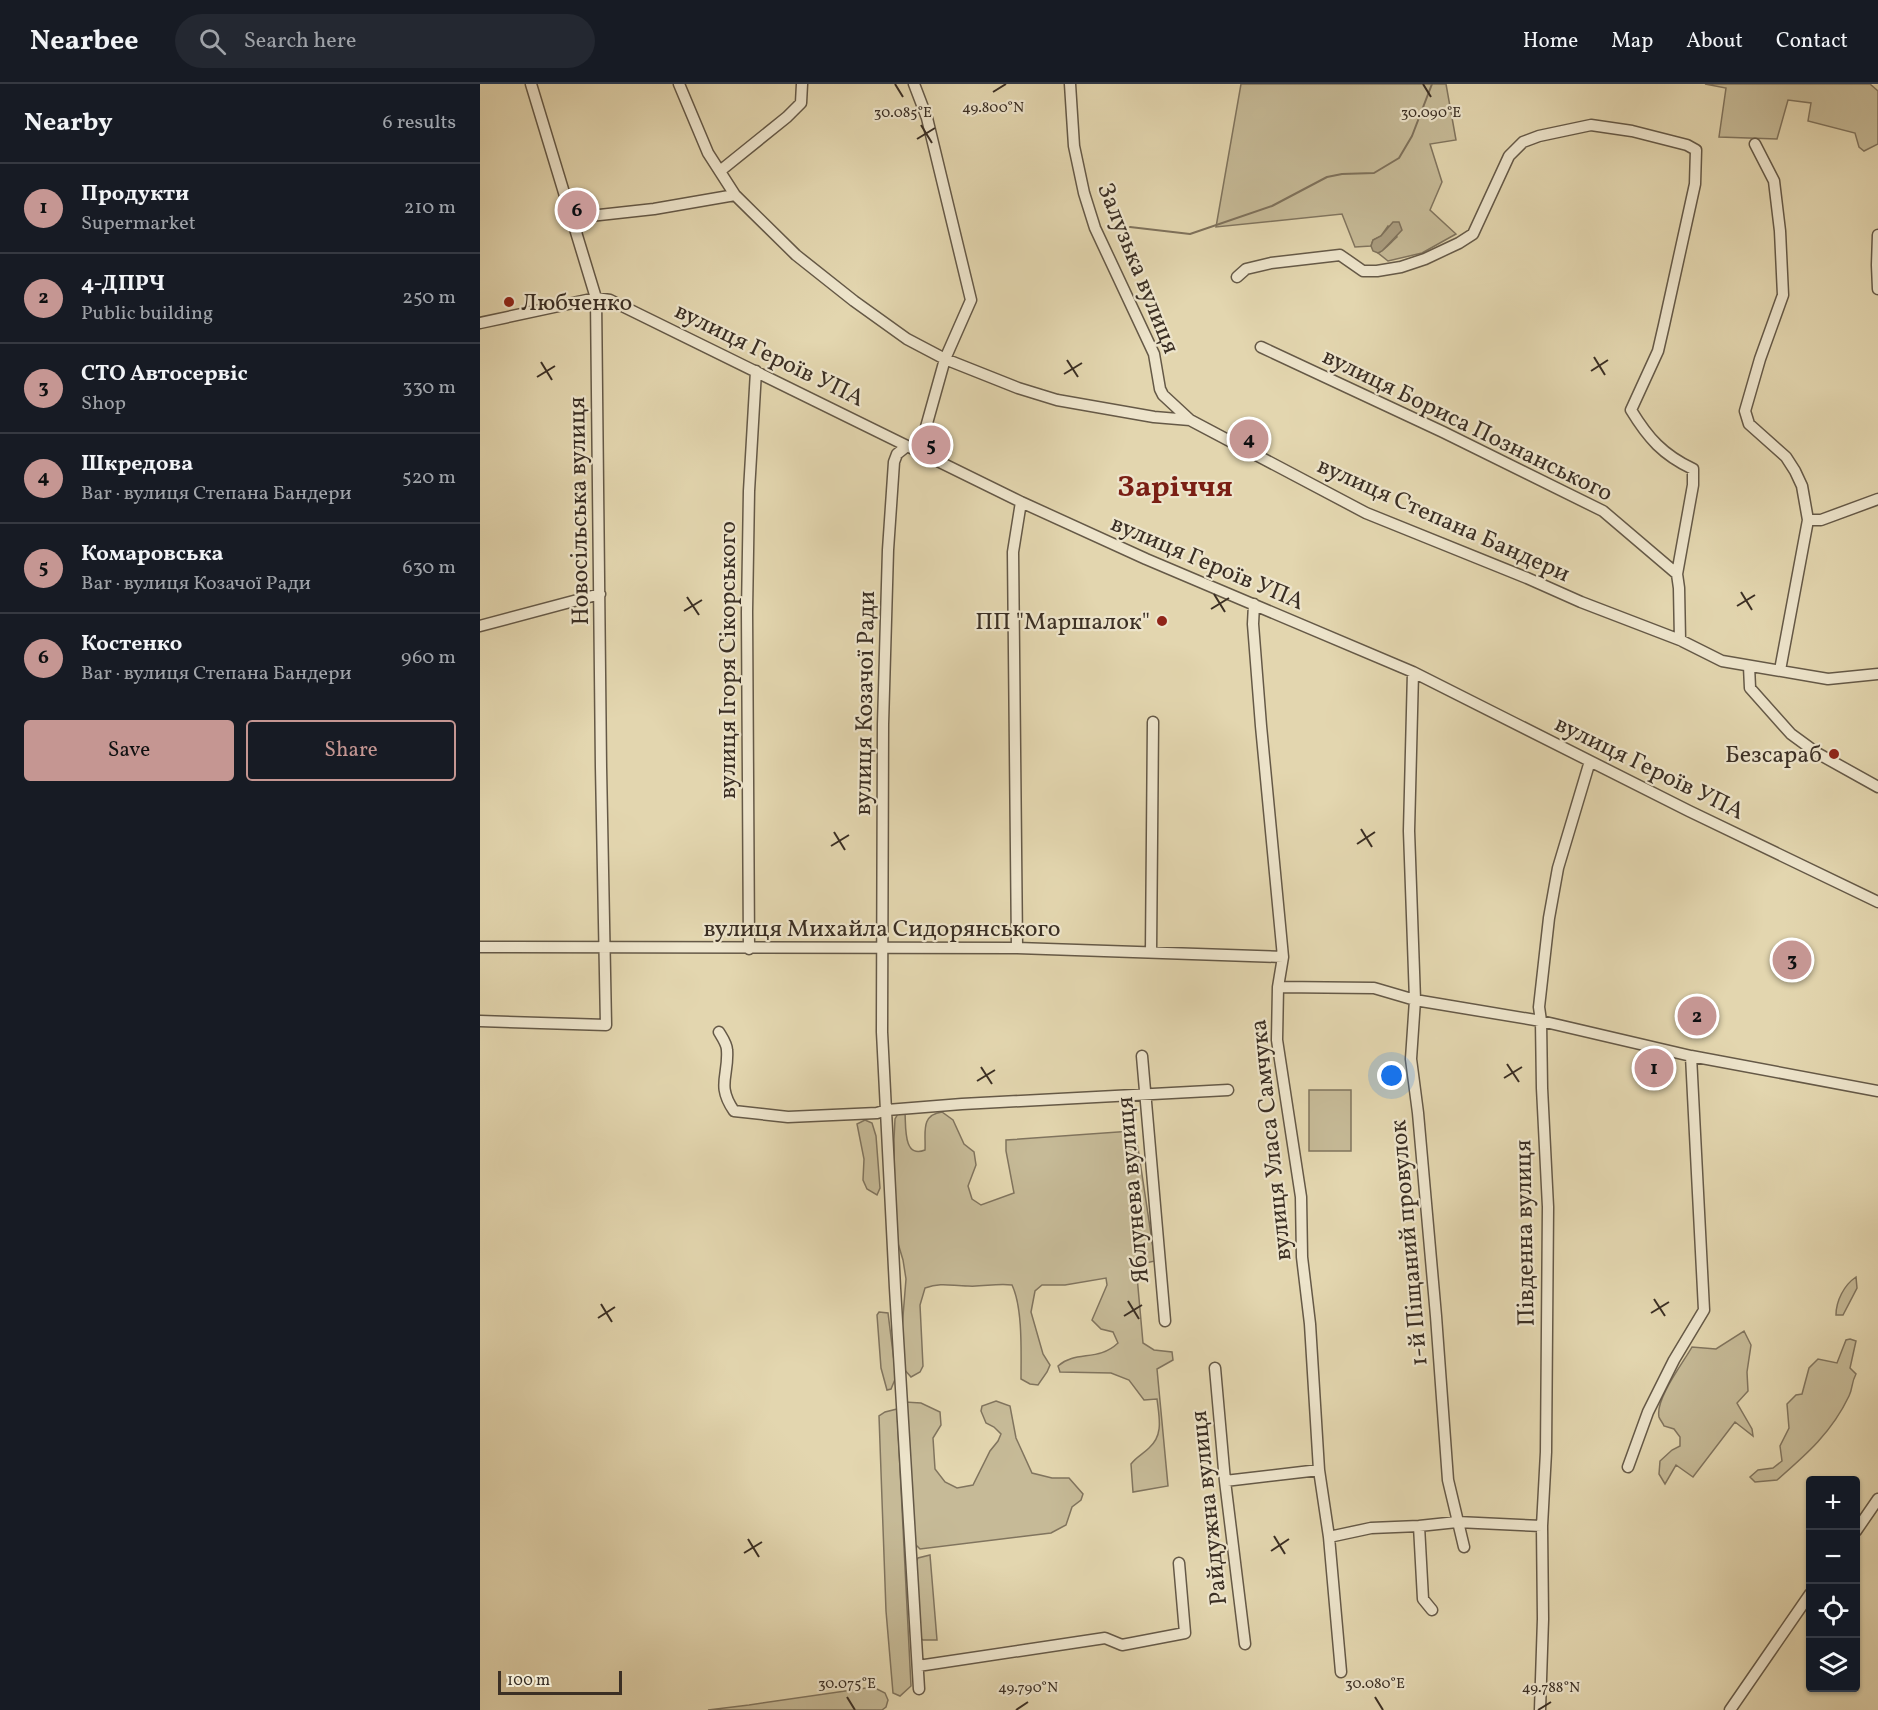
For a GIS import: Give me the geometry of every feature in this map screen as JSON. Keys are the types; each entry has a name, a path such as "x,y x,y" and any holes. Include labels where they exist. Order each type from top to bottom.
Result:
{"street":[{"name":"Новосільська вулиця","path":"480,1021 606,1026 596,298 531,84"},
{"name":"вулиця Степана Бандери","path":"679,84 708,153 735,195 796,255 854,301 907,339 945,359 1018,388 1057,400 1154,417 1190,420 1366,513 1581,602 1680,640 1722,661 1828,679 1878,674"},
{"path":"720,171 801,103 802,84"},
{"path":"914,84 927,118 971,300 945,359 919,452"},
{"name":"Залузька вулиця","path":"1070,84 1074,146 1084,193 1095,228 1154,354 1160,389 1190,420"},
{"path":"1237,277 1246,269 1271,263 1340,255 1363,271 1401,267 1425,259 1473,234 1509,156 1523,142 1539,136 1592,125 1632,131 1688,145 1696,150 1695,184 1665,325 1658,351 1631,410 1645,433 1680,463 1693,469 1693,485 1677,574 1680,640"},
{"path":"1755,144 1774,181 1780,231 1783,295 1760,359 1745,411 1749,424 1786,457 1795,471 1802,486 1808,520 1780,670"},
{"path":"572,218 654,209 735,195"},
{"path":"1878,235 1878,289"},
{"name":"вулиця Героїв УПА","path":"480,323 596,298 610,300 1021,502 1146,559 1413,672 1689,811 1878,902"},
{"name":"вулиця Бориса Познанського","path":"1261,347 1443,432 1603,511 1677,574"},
{"name":"вулиця Ігоря Сікорського","path":"749,949 747,612 749,491 756,371"},
{"name":"вулиця Козачої Ради","path":"907,446 897,454 894,462 888,550 883,724 882,1032 919,1689"},
{"path":"1808,520 1821,520 1878,499"},
{"path":"1017,948 1013,552 1021,502"},
{"path":"480,626 600,594"},
{"name":"вулиця Уласа Самчука","path":"1254,604 1253,624 1261,726 1283,957 1278,987 1277,1040 1301,1197 1302,1257 1311,1324 1319,1470 1329,1537 1341,1672"},
{"path":"1749,666 1750,688 1791,734 1817,753 1878,787"},
{"name":"1-й Піщаний провулок","path":"1413,672 1409,831 1415,1000 1411,1059 1436,1316 1448,1480 1464,1547"},
{"path":"1151,952 1153,722"},
{"name":"Південна вулиця","path":"1540,1710 1543,1619 1542,1526 1546,1452 1548,1207 1539,1007 1549,918 1558,868 1590,761"},
{"name":"вулиця Михайла Сидорянського","path":"480,947 1017,948 1283,957"},
{"path":"1278,987 1374,988 1415,1000 1541,1021 1691,1056 1878,1091"},
{"path":"719,1032 727,1048 724,1082 726,1100 734,1111 788,1118 877,1113 887,1110 962,1104 1228,1090"},
{"name":"Яблунева вулиця","path":"1142,1056 1165,1321"},
{"path":"1628,1467 1648,1412 1674,1360 1704,1310 1691,1056"},
{"name":"Райдужна вулиця","path":"1215,1368 1225,1481 1245,1644"},
{"path":"1225,1481 1319,1470"},
{"path":"1857,1530 1878,1499"},
{"path":"1329,1537 1371,1528 1419,1527 1457,1522 1542,1526"},
{"path":"1419,1527 1423,1599 1432,1610"},
{"path":"918,1666 1105,1638 1122,1645 1185,1633 1179,1563"},
{"path":"1730,1710 1806,1600"}],"shaded area":[{"path":"1241,84 1446,84 1456,140 1430,144 1442,182 1430,210 1456,234 1422,253 1388,261 1378,253 1397,237 1388,226 1381,236 1373,240 1371,246 1355,247 1342,214 1216,227"},
{"path":"1705,84 1870,84 1878,91 1878,144 1864,151 1859,147 1855,133 1808,121 1811,103 1788,100 1777,139 1719,137 1726,88"},
{"path":"1393,222 1399,222 1402,230 1382,251 1378,253 1373,251 1371,246 1373,240 1381,236"},
{"path":"1309,1090 1351,1090 1351,1151 1309,1151"},
{"path":"899,1112 905,1113 909,1146 918,1152 925,1150 925,1131 930,1117 942,1112 953,1120 964,1144 974,1152 976,1165 968,1186 972,1199 981,1205 1014,1193 1006,1140 1132,1131 1138,1148 1155,1261 1136,1265 1143,1343 1154,1350 1172,1352 1173,1360 1157,1369 1168,1486 1133,1492 1131,1464 1154,1443 1159,1432 1157,1399 1144,1400 1129,1380 1111,1373 1060,1372 1058,1366 1072,1358 1103,1352 1118,1343 1113,1332 1101,1329 1092,1320 1107,1285 1106,1278 1065,1285 1042,1285 1035,1291 1031,1312 1043,1354 1050,1365 1038,1385 1021,1379 1020,1318 1012,1285 942,1285 925,1288 920,1305 923,1366 920,1372 911,1377 903,1368 901,1341 906,1279 897,1240 895,1219 894,1139 895,1119"},
{"path":"865,1120 872,1123 876,1136 880,1188 877,1195 867,1189 863,1180 864,1159 857,1124"},
{"path":"1856,1277 1857,1288 1843,1315 1836,1315 1837,1304 1842,1294"},
{"path":"879,1312 888,1313 896,1377 891,1389 887,1390 881,1368 877,1315"},
{"path":"1744,1331 1751,1345 1747,1372 1748,1391 1737,1403 1752,1429 1753,1436 1735,1422 1693,1477 1676,1465 1665,1484 1659,1474 1660,1461 1680,1446 1680,1437 1674,1429 1664,1426 1659,1417 1665,1391 1692,1347 1716,1349"},
{"path":"1846,1340 1856,1341 1850,1368 1856,1374 1849,1396 1835,1421 1827,1432 1777,1480 1755,1482 1750,1477 1758,1470 1773,1468 1782,1461 1780,1446 1789,1428 1787,1404 1796,1395 1802,1394 1809,1368 1818,1359 1837,1363"},
{"path":"996,1401 1010,1406 1016,1438 1032,1473 1052,1478 1069,1478 1083,1494 1081,1500 1072,1507 1066,1525 1051,1533 920,1549 915,1544 905,1402 921,1403 940,1412 941,1425 933,1438 935,1469 945,1482 957,1488 973,1485 990,1451 998,1441 1001,1434 986,1423 981,1411 982,1406"},
{"path":"897,1409 911,1686 900,1696 893,1693 886,1611 879,1416"},
{"path":"930,1555 937,1640 923,1640 920,1638 916,1562 918,1558"},
{"path":"873,1687 885,1693 888,1700 886,1707 882,1710 708,1710 749,1705"}],"waterway":[{"path":"1130,227 1190,234 1272,206 1327,177 1374,173 1399,158 1412,136 1432,84"}],"place":[{"name":"Костенко","path":"577,210"},
{"name":"Любченко","path":"509,302"},
{"name":"Шкредова","path":"1249,439"},
{"name":"Комаровська","path":"931,445"},
{"name":"ПП \"Маршалок\"","path":"1162,621"},
{"name":"Безсараб","path":"1834,754"},
{"name":"СТО Автосервіс","path":"1792,960"},
{"name":"4-ДПРЧ","path":"1697,1016"},
{"name":"Продукти","path":"1654,1068"}],"district":[{"name":"Заріччя","path":"1175,486"}]}
